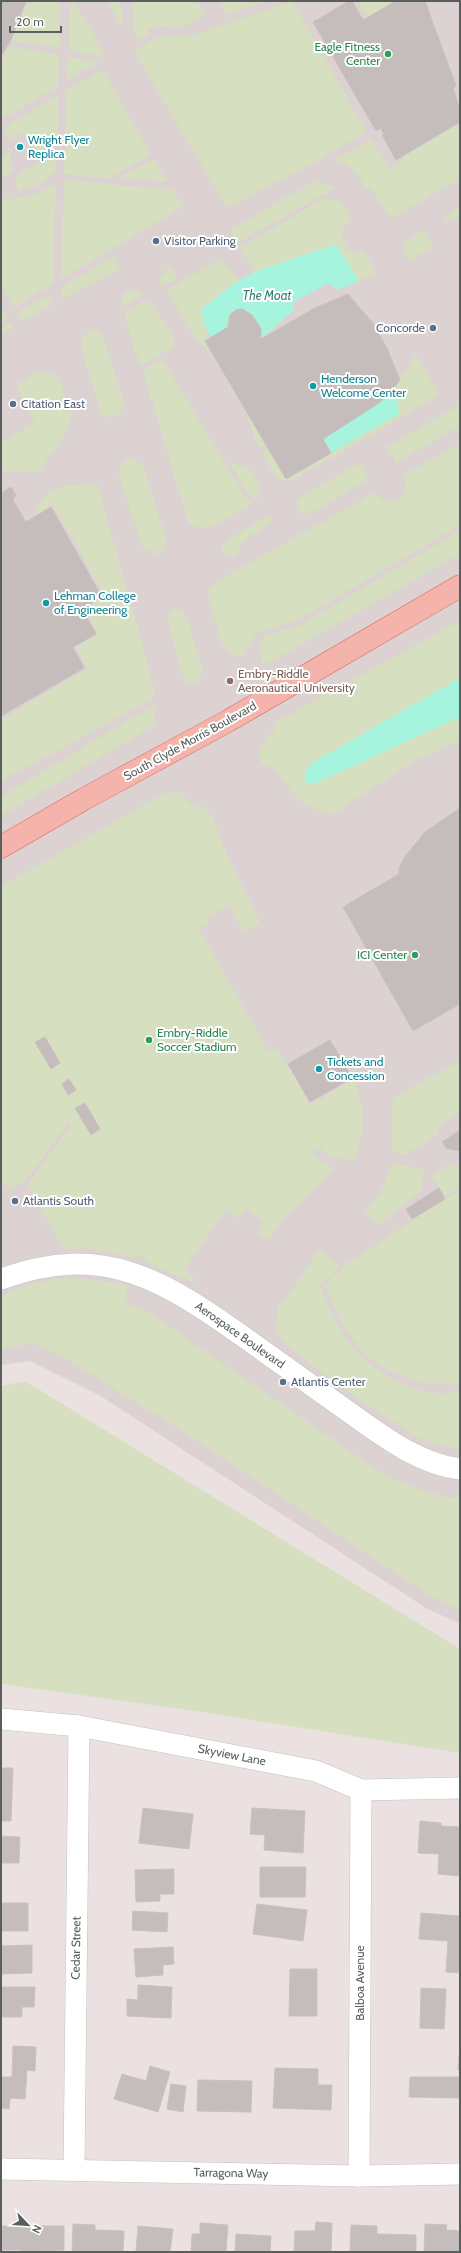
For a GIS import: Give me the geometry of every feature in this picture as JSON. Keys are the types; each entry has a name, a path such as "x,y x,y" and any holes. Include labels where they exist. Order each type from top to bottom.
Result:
{"main road":[{"name":"South Clyde Morris Boulevard","path":"1,847 84,799 228,721 460,586"}],"street":[{"name":"Aerospace Boulevard","path":"1,1279 55,1264 80,1263 129,1271 192,1300 376,1431 417,1456 451,1468 460,1469"},
{"name":"Skyview Lane","path":"1,1719 79,1726 316,1771 361,1790 460,1788"},
{"name":"Cedar Street","path":"74,2169 79,1726"},
{"name":"Balboa Avenue","path":"358,2176 361,1790"},
{"name":"Tarragona Way","path":"1,2169 74,2169 358,2176 460,2174"}],"shaded area":[{"name":"Embry-Riddle Aeronautical University","path":"1,1 460,1 460,1624 426,1608 99,1395 30,1361 1,1365"},
{"path":"34,1 60,1 59,48 11,40 26,6"},
{"path":"71,1 74,1 106,58 69,50"},
{"path":"107,1 119,1 122,15 121,24"},
{"path":"132,1 194,1 198,3 206,15 187,25 158,26 148,30 149,33 136,41"},
{"path":"223,1 267,1 230,14 226,13 222,6"},
{"path":"292,1 366,132 319,160 227,208 134,51 152,40 164,36 191,36"},
{"path":"358,1 396,1 367,17"},
{"path":"9,46 59,55 58,86 1,120 1,64"},
{"path":"68,57 98,62 67,80"},
{"path":"102,70 151,154 111,178 64,174 66,91"},
{"path":"58,95 58,143 37,155 24,133 8,141 5,127"},
{"path":"456,125 458,129 460,128 460,179 391,219 370,187 366,189 361,180 350,167 334,160 371,139 389,169 405,160 403,156"},
{"path":"56,151 56,172 43,183 18,191 15,177"},
{"path":"9,152 13,171 1,178 1,157"},
{"path":"154,159 168,182 120,178"},
{"path":"64,180 173,190 183,207 61,279"},
{"path":"319,182 335,188 237,243 230,230 311,183"},
{"path":"56,183 53,284 14,307 1,285 1,198 23,198 43,191"},
{"path":"323,199 338,200 349,211 349,222 345,224 342,235 348,250 359,253 362,251 369,259 375,273 359,281 336,244 254,272 240,247"},
{"path":"460,207 460,215 447,222 444,221 445,216"},
{"path":"423,230 434,247 409,261 403,252 403,243"},
{"path":"114,256 120,267 119,270 61,300 61,287"},
{"path":"220,259 240,280 201,309 214,356 194,336 166,291"},
{"path":"170,265 177,279 164,285 159,284 160,278"},
{"path":"137,290 145,293 123,307 121,297 127,292"},
{"path":"47,296 52,305 22,322 17,313"},
{"path":"145,301 151,301 175,341 172,348 140,366 124,314"},
{"path":"1,306 8,319 1,323"},
{"path":"10,323 13,328 1,334 1,328"},
{"path":"94,329 102,335 124,402 124,408 119,414 111,418 101,414 83,353 81,342 82,337"},
{"path":"415,353 439,395 293,480 287,481 277,477 262,452 268,448 287,479 400,413 394,388 408,368"},
{"path":"163,360 245,497 254,503 209,528 199,528 188,522 143,370"},
{"path":"38,372 58,376 72,415 60,444 38,472 4,472 1,460 1,443 35,423 16,385"},
{"path":"457,406 460,406 460,426 396,463 387,447"},
{"path":"246,411 266,443 259,448 253,434"},
{"path":"460,443 460,525 300,619 257,633 241,659 227,651 221,643 207,590 213,584 376,492 387,502 398,500 402,497 405,491 403,476"},
{"path":"128,459 135,459 143,466 166,539 162,550 153,554 143,548 119,476 120,466"},
{"path":"229,461 249,468 259,486 261,497 256,499 248,494"},
{"path":"360,463 369,479 313,512 300,514 296,505 302,496"},
{"path":"97,483 154,687 154,695 151,700 1,781 1,720 87,669 76,647 98,634 84,609 105,596 53,504 33,516 38,504 44,496 51,491 66,486"},
{"path":"265,517 271,518 272,522 246,539 233,557 223,553 222,547 224,543"},
{"path":"460,531 460,554 269,663 268,661 262,664 259,649 264,636 299,626"},
{"path":"175,609 185,613 203,671 198,681 192,683 187,681 182,674 168,618 170,611"},
{"path":"460,621 460,741 416,760 331,815 315,809 303,802 295,795 273,769 261,763 259,755 270,733 275,731 274,723"},
{"path":"152,706 155,706 153,720 157,724 1,816 1,797"},
{"path":"169,792 183,793 191,806 194,804 201,809 206,805 211,811 207,812 208,816 212,815 227,856 260,922 244,933 229,905 206,918 209,924 199,929 269,1052 277,1047 310,1105 348,1083 349,1074 352,1072 359,1095 362,1117 361,1139 354,1162 342,1156 338,1160 325,1153 320,1147 312,1151 320,1160 334,1168 311,1193 288,1213 268,1240 258,1233 264,1222 247,1209 238,1219 226,1210 184,1270 196,1279 193,1283 145,1261 146,1258 139,1255 137,1259 103,1250 84,1249 84,1246 77,1246 76,1249 64,1249 28,1187 29,1182 71,1126 69,1122 26,1180 9,1190 4,1182 1,1184 1,883 3,885"},
{"path":"460,1061 460,1112 440,1125 437,1135 405,1155 392,1151 392,1102 394,1097"},
{"path":"392,1164 424,1169 421,1192 378,1225 364,1212 380,1194"},
{"path":"450,1164 460,1167 460,1189 457,1188 446,1196 431,1176"},
{"path":"458,1191 460,1192 460,1385 423,1384 388,1370 363,1353 343,1326 325,1285 341,1271 344,1265"},
{"path":"319,1250 339,1265 337,1271 320,1287 338,1326 360,1354 374,1367 390,1378 406,1386 424,1391 442,1393 460,1391 460,1450 422,1440 339,1386 282,1341 276,1325 278,1307 293,1289"},
{"path":"60,1278 87,1279 128,1285 124,1303 146,1311 382,1473 428,1493 457,1498 460,1491 460,1610 430,1595 165,1420 68,1360 33,1343 1,1349 1,1296 27,1285"},
{"path":"25,1381 460,1649 460,1753 196,1711 1,1684 1,1386"}],"water":[{"name":"The Moat","path":"336,244 359,281 337,290 329,283 293,302 294,310 261,339 260,329 256,320 251,314 244,310 238,309 229,317 228,327 210,338 201,309 236,282 254,272"},
{"path":"394,388 400,413 331,453 323,439 379,403"},
{"path":"460,678 460,717 314,784 307,783 304,778 307,769 317,760"}],"building":[{"path":"1,1 26,1 11,40 1,56"},
{"name":"Eagle Fitness Center","path":"349,1 352,1 363,20 396,1 425,1 456,86 453,88 460,110 460,122 396,160 382,135 384,134 381,128 376,131 313,22"},
{"name":"Henderson Welcome Center","path":"348,294 372,322 387,348 400,380 389,394 379,403 323,439 331,453 286,479 205,341 228,327 230,315 236,310 242,309 252,315 261,329 261,339 315,308"},
{"name":"Lehman College of Engineering","path":"11,487 16,495 13,500 26,522 51,507 102,597 82,609 96,634 73,647 84,668 1,716 1,493"},
{"name":"ICI Center","path":"460,808 460,1004 413,1031 343,907 399,874 399,868 404,858 425,832"},
{"path":"45,1037 60,1063 51,1069 35,1042"},
{"name":"Tickets and Concession","path":"330,1040 352,1078 310,1102 288,1064"},
{"path":"69,1079 76,1090 68,1095 62,1084"},
{"path":"85,1103 100,1129 91,1135 75,1108"},
{"path":"460,1130 460,1151 446,1148 442,1142"},
{"path":"439,1188 445,1199 412,1219 406,1209"},
{"path":"1,1768 13,1768 11,1821 1,1821"},
{"path":"143,1808 193,1814 189,1849 139,1843"},
{"path":"252,1808 305,1811 303,1853 264,1850 265,1835 250,1834"},
{"path":"420,1821 441,1823 441,1826 460,1827 460,1876 438,1874 439,1854 418,1853"},
{"path":"1,1836 20,1837 19,1863 1,1863"},
{"path":"260,1867 306,1867 305,1897 260,1897"},
{"path":"174,1869 174,1894 160,1894 160,1901 136,1902 135,1870"},
{"path":"1,1903 28,1903 28,1931 1,1931"},
{"path":"257,1904 307,1910 303,1941 253,1934"},
{"path":"133,1911 168,1913 167,1932 132,1930"},
{"path":"421,1913 460,1916 460,1973 446,1972 448,1941 419,1939"},
{"path":"32,1945 32,1973 1,1974 1,1946"},
{"path":"173,1947 174,1964 163,1965 163,1975 136,1977 134,1949"},
{"path":"290,1969 317,1969 317,2016 289,2016"},
{"path":"138,1985 172,1987 171,2018 127,2016 127,1999 138,2000"},
{"path":"1,1987 35,1987 34,2007 22,2007 22,2017 1,2017"},
{"path":"421,1988 446,1989 444,2029 420,2028"},
{"path":"460,2043 460,2070 458,2070"},
{"path":"13,2046 36,2047 35,2071 27,2070 25,2099 10,2098 9,2109 1,2108 1,2077 12,2077"},
{"path":"150,2066 170,2072 158,2112 114,2099 122,2074 146,2081"},
{"path":"275,2068 318,2069 318,2085 332,2085 331,2110 273,2108"},
{"path":"410,2077 460,2077 460,2098 409,2097"},
{"path":"198,2080 252,2081 251,2112 197,2111"},
{"path":"171,2084 186,2086 183,2112 167,2109"},
{"path":"316,2222 332,2223 331,2252 294,2252 295,2231 315,2231"},
{"path":"200,2223 228,2225 226,2252 191,2252 192,2234 200,2234"},
{"path":"73,2224 95,2225 95,2230 124,2231 123,2252 72,2252"},
{"path":"425,2224 447,2225 446,2230 460,2231 460,2252 424,2252"},
{"path":"351,2225 377,2226 377,2234 416,2235 416,2252 350,2252"},
{"path":"1,2226 64,2226 64,2250 21,2252 21,2250 1,2250"},
{"path":"138,2226 173,2229 170,2252 136,2252"},
{"path":"236,2234 271,2236 270,2252 235,2252"}],"place":[{"name":"Eagle Fitness Center","path":"388,54"},
{"name":"Wright Flyer Replica","path":"20,147"},
{"name":"Visitor Parking","path":"156,241"},
{"name":"Concorde","path":"433,328"},
{"name":"Henderson Welcome Center","path":"313,386"},
{"name":"Citation East","path":"13,404"},
{"name":"Lehman College of Engineering","path":"46,603"},
{"name":"Embry-Riddle Aeronautical University","path":"230,681"},
{"name":"ICI Center","path":"415,955"},
{"name":"Embry-Riddle Soccer Stadium","path":"149,1040"},
{"name":"Tickets and Concession","path":"319,1069"},
{"name":"Atlantis South","path":"15,1201"},
{"name":"Atlantis Center","path":"283,1382"}]}
